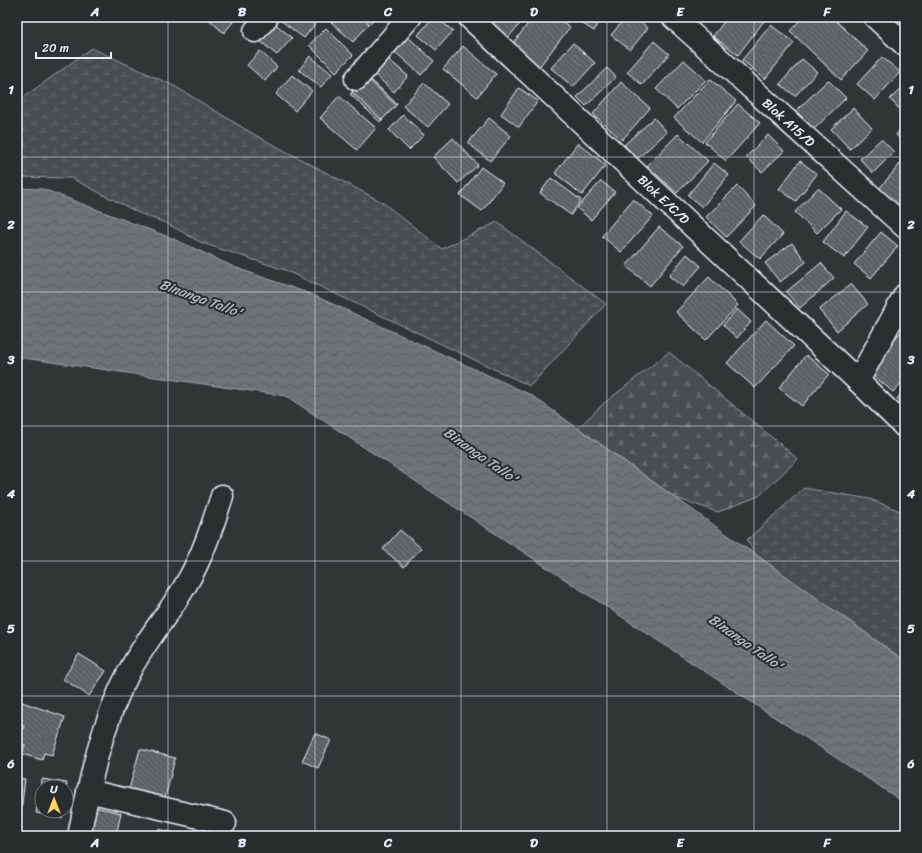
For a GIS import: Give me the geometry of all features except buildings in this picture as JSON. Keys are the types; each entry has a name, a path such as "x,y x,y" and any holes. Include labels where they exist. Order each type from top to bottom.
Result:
{"street":[{"path":"356,79 410,17"},
{"name":"Blok E/C/D","path":"469,17 858,381 905,427"},
{"name":"Blok A15/D","path":"673,17 905,227"},
{"path":"883,20 905,45"},
{"path":"858,381 905,295"},
{"path":"79,836 88,791 105,729 123,684 141,652 192,575 222,496"},
{"path":"88,791 225,823"}],"green space":[{"path":"92,48 176,87 255,135 382,202 442,249 497,222 606,304 530,386 285,270 202,243 168,224 141,214 71,178 17,177 17,102"},
{"path":"669,352 798,459 759,496 718,512 676,498 578,428 603,404"},
{"path":"804,488 870,499 905,513 905,661 755,554 747,540"}],"water":[{"name":"Binanga Tallo'","path":"17,188 43,189 174,239 234,267 313,295 531,395 905,661 905,803 286,396 17,357"}]}
